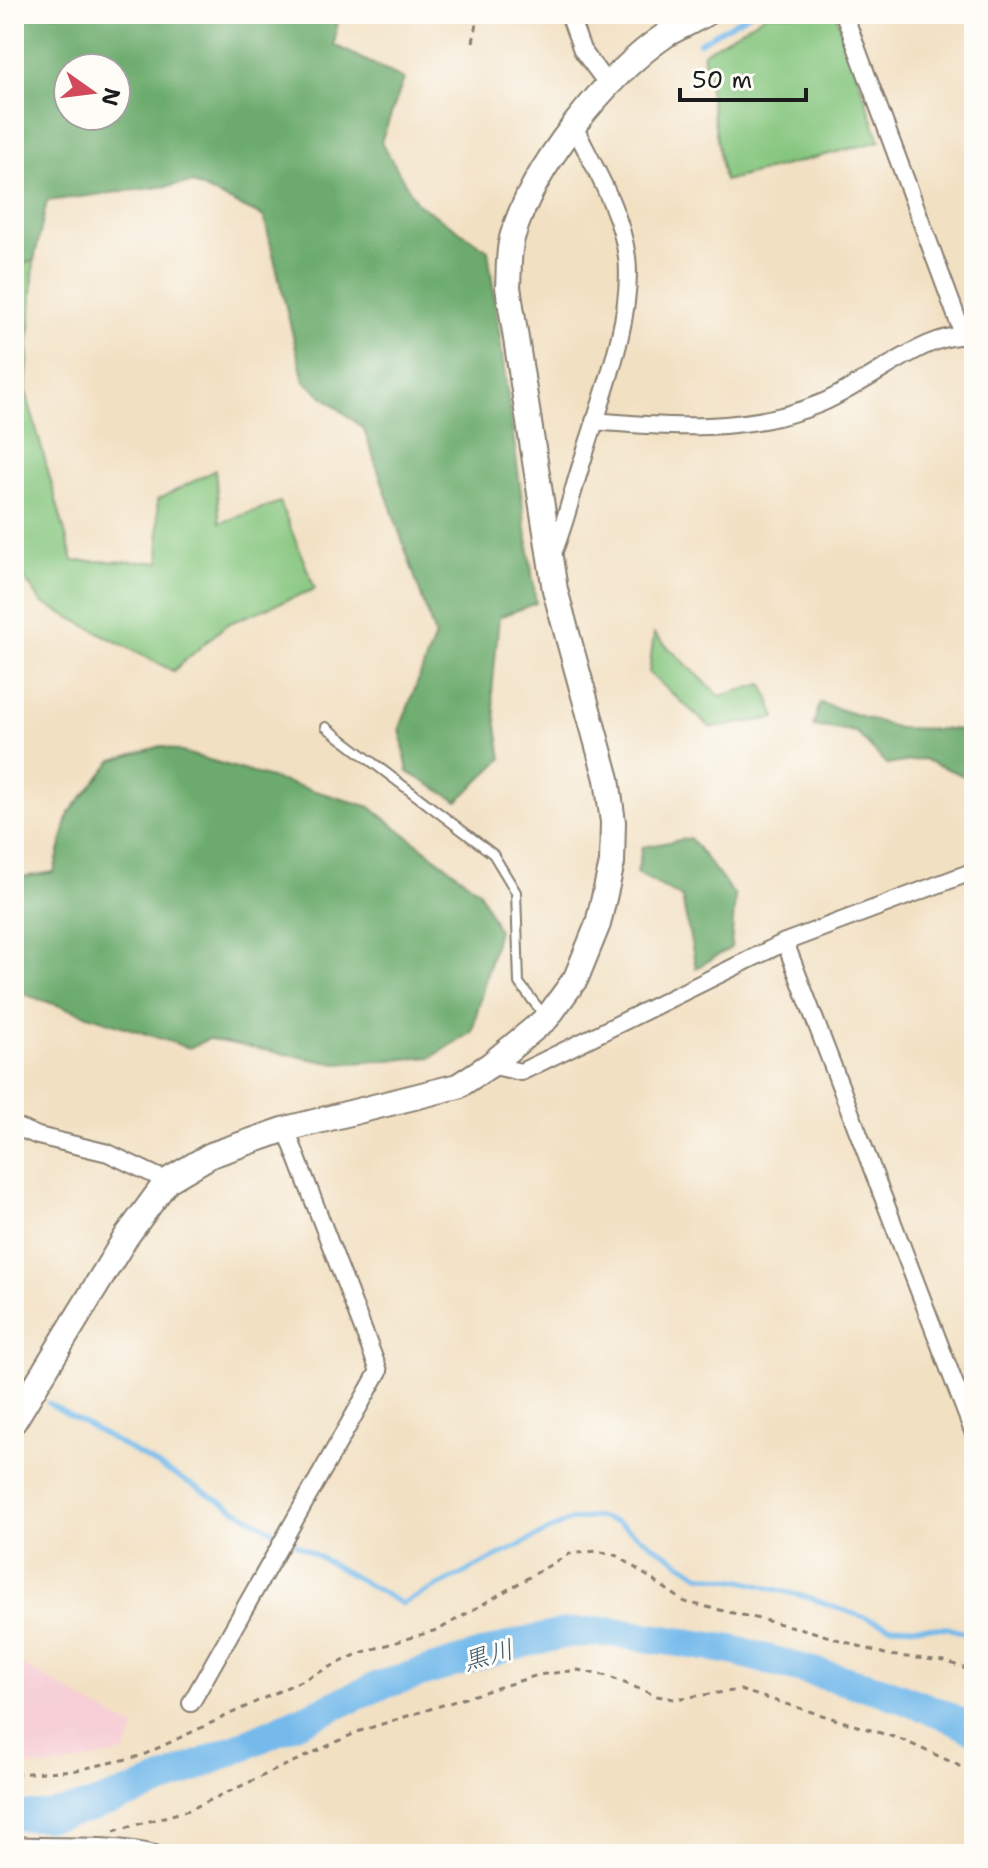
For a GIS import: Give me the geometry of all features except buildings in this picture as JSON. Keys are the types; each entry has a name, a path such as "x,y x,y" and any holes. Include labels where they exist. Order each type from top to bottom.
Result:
{"street":[{"path":"569,14 582,50 608,85"},
{"path":"14,1421 126,1237 167,1181 211,1155 286,1129 458,1086 490,1065 547,1018 576,978 598,924 612,863 613,822 607,779 555,590 508,287 511,241 528,195 555,151 608,85 666,35 705,14"},
{"path":"594,421 701,428 766,418 818,405 935,341 969,336 844,14"},
{"path":"550,560 562,533 620,330 628,289 626,254 612,203 574,126"},
{"path":"490,1065 521,1072 785,942 974,871"},
{"path":"785,942 974,1434"},
{"path":"14,1126 38,1136 108,1153 167,1181"},
{"path":"191,1703 379,1371 286,1129"},
{"path":"14,1845 126,1847 155,1854"}],"lane":[{"path":"326,727 493,854 516,892 519,983 547,1018"}],"path":[{"path":"473,42 479,14"},
{"path":"14,1774 77,1770 141,1756 360,1653 440,1629 569,1554 583,1552 597,1551 618,1556 685,1602 807,1630 888,1655 945,1661 964,1668 974,1678"},
{"path":"113,1831 189,1810 360,1731 538,1675 578,1670 607,1676 657,1696 674,1699 740,1690 900,1739 956,1764 974,1776"}],"shaded area":[{"path":"14,1660 135,1729 125,1752 61,1766 14,1767"}],"green space":[{"path":"14,14 339,14 334,45 404,79 381,142 417,203 488,250 536,603 499,617 492,693 502,759 458,801 408,772 400,728 435,636 364,429 304,381 264,217 192,183 47,201 34,261 14,265"},
{"path":"767,14 836,14 880,141 724,181 703,53"},
{"path":"34,261 26,392 73,561 160,562 157,500 215,470 220,523 280,502 315,589 227,624 173,671 42,603 14,564 14,265"},
{"path":"654,634 720,696 763,684 776,718 711,728 649,673"},
{"path":"820,703 898,728 974,730 974,780 923,759 887,765 856,732 813,726"},
{"path":"161,746 370,807 479,891 498,930 472,1032 432,1057 337,1064 208,1039 189,1048 14,991 14,873 23,877 54,872 69,813 113,760"},
{"path":"690,838 735,896 731,948 696,968 682,898 637,873 642,847"}],"waterway":[{"path":"699,43 749,14"},
{"path":"48,1403 402,1604 568,1521 596,1517 617,1522 699,1575 742,1581 806,1597 889,1626 948,1628 974,1636"},
{"name":"黒川","path":"14,1816 50,1816 91,1807 156,1784 381,1685 514,1645 567,1633 610,1632 732,1650 880,1690 943,1714 974,1730"}]}
